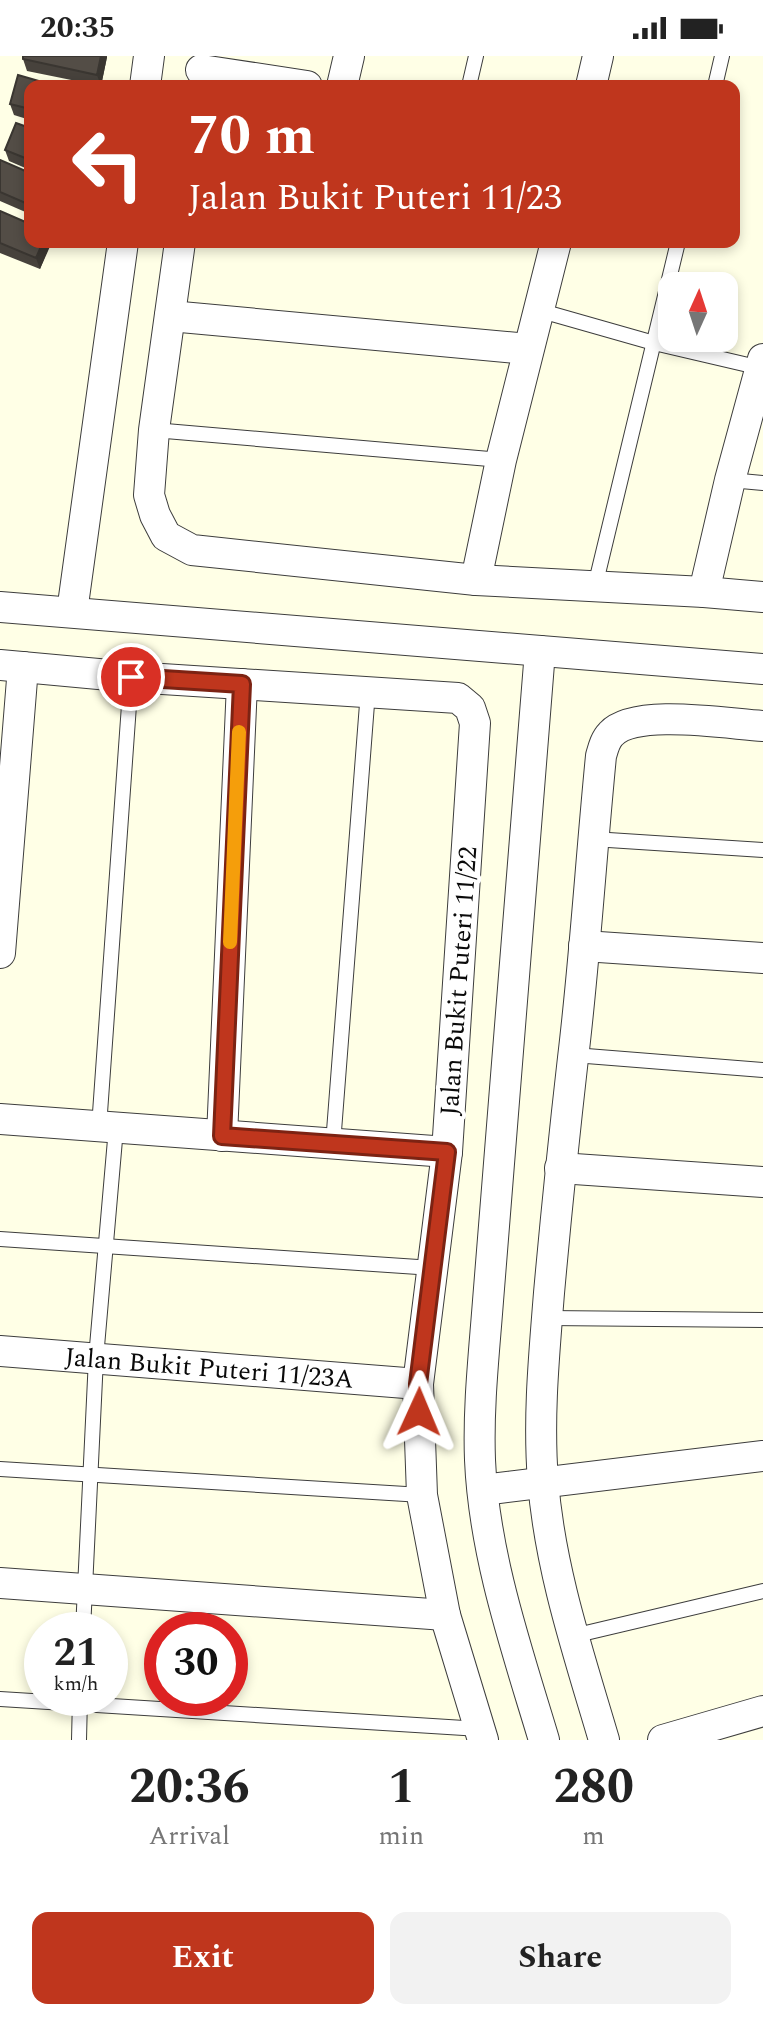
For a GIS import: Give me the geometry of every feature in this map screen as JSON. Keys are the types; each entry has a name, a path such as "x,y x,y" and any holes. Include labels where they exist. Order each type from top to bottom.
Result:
{"street":[{"path":"146,80 149,56"},
{"path":"343,80 349,56"},
{"path":"592,80 598,56"},
{"path":"201,71 265,80"},
{"path":"72,612 122,248"},
{"path":"179,248 154,430 149,495 166,536 192,550 476,580 763,597"},
{"path":"476,580 501,460 554,248"},
{"path":"170,316 528,349"},
{"path":"704,592 730,480 762,365"},
{"path":"0,607 763,669"},
{"path":"540,651 481,1398 483,1490 499,1582 544,1740"},
{"path":"0,953 11,666 131,677 368,691"},
{"path":"222,1136 242,684"},
{"name":"Jalan Bukit Puteri 11/22","path":"368,691 458,698 470,708 475,723 447,1152 418,1384 422,1495 445,1615 481,1734"},
{"path":"604,1740 556,1569 543,1482 541,1431 560,1168 574,1055 601,756 612,732 637,720 763,726"},
{"path":"584,946 763,958"},
{"path":"0,1119 447,1152"},
{"path":"560,1168 763,1182"},
{"name":"Jalan Bukit Puteri 11/23A","path":"0,1351 418,1384"},
{"path":"483,1490 763,1456"},
{"path":"0,1583 445,1615"},
{"path":"663,1740 763,1711"}],"lane":[{"path":"470,80 476,56"},
{"path":"716,80 722,56"},
{"path":"595,586 677,248"},
{"path":"538,310 654,343 762,365"},
{"path":"154,430 501,460"},
{"path":"730,480 763,483"},
{"path":"83,1612 105,1246 107,1127 131,677"},
{"path":"333,1144 368,691"},
{"path":"593,839 763,850"},
{"path":"574,1055 763,1070"},
{"path":"0,1239 433,1268"},
{"path":"547,1318 763,1320"},
{"path":"0,1469 422,1495"},
{"path":"573,1636 763,1591"},
{"path":"0,1699 24,1700"},
{"path":"128,1705 481,1734"},
{"path":"79,1740 80,1716"}],"building":[{"path":"23,56 101,56 97,75 23,59"},
{"path":"18,75 35,80 24,80 24,108 10,104"},
{"path":"16,123 24,126 24,158 5,150"},
{"path":"0,160 24,170 24,202 0,192"},
{"path":"0,211 24,221 24,248 40,248 36,258 0,243"}],"slow traffic":[{"path":"230,942 239,732"}],"route":[{"path":"131,677 242,684 222,1136 447,1152 418,1384 419,1412"}]}
